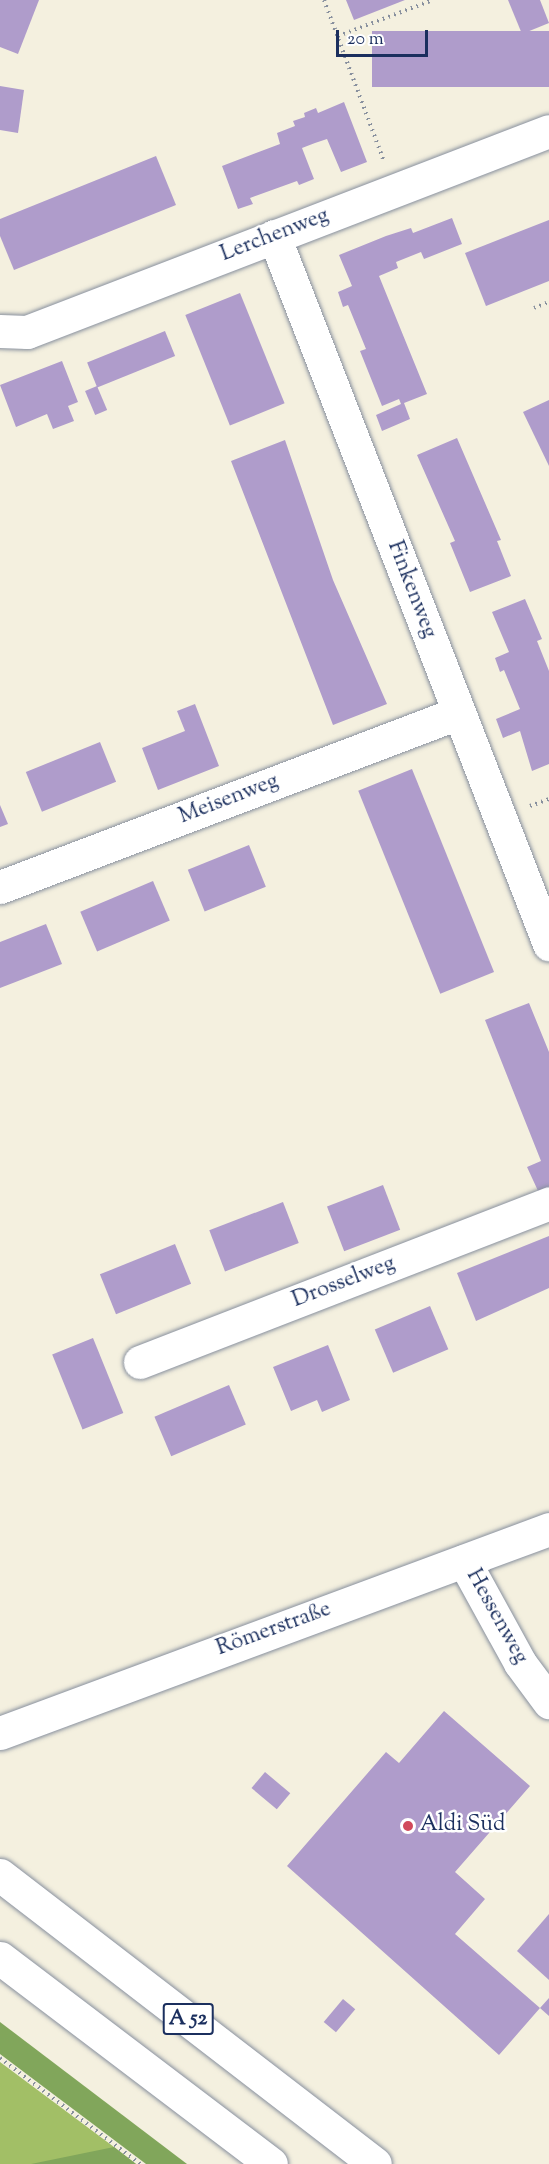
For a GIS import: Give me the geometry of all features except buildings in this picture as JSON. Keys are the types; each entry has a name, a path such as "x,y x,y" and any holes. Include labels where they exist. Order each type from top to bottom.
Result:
{"main road":[{"name":"Lerchenweg","path":"0,332 27,332 549,131"},
{"name":"Finkenweg","path":"274,236 549,944"},
{"name":"Meisenweg","path":"0,886 458,713"},
{"name":"Drosselweg","path":"140,1362 549,1203"},
{"name":"Römerstraße","path":"0,1732 549,1529"},
{"name":"Hessenweg","path":"464,1561 520,1663 549,1702"},
{"name":"A 52","path":"0,1875 375,2164"},
{"path":"0,1958 271,2164"}],"path":[{"path":"324,0 394,190"},
{"path":"338,36 433,0"},
{"path":"534,308 549,302"},
{"path":"0,2058 140,2164"}],"green space":[{"path":"0,2022 187,2164 146,2164 0,2054"},
{"path":"0,2062 114,2147 136,2164 0,2164"},
{"path":"114,2147 136,2164 31,2164"}],"place":[{"name":"Aldi Süd","path":"408,1826"}]}
